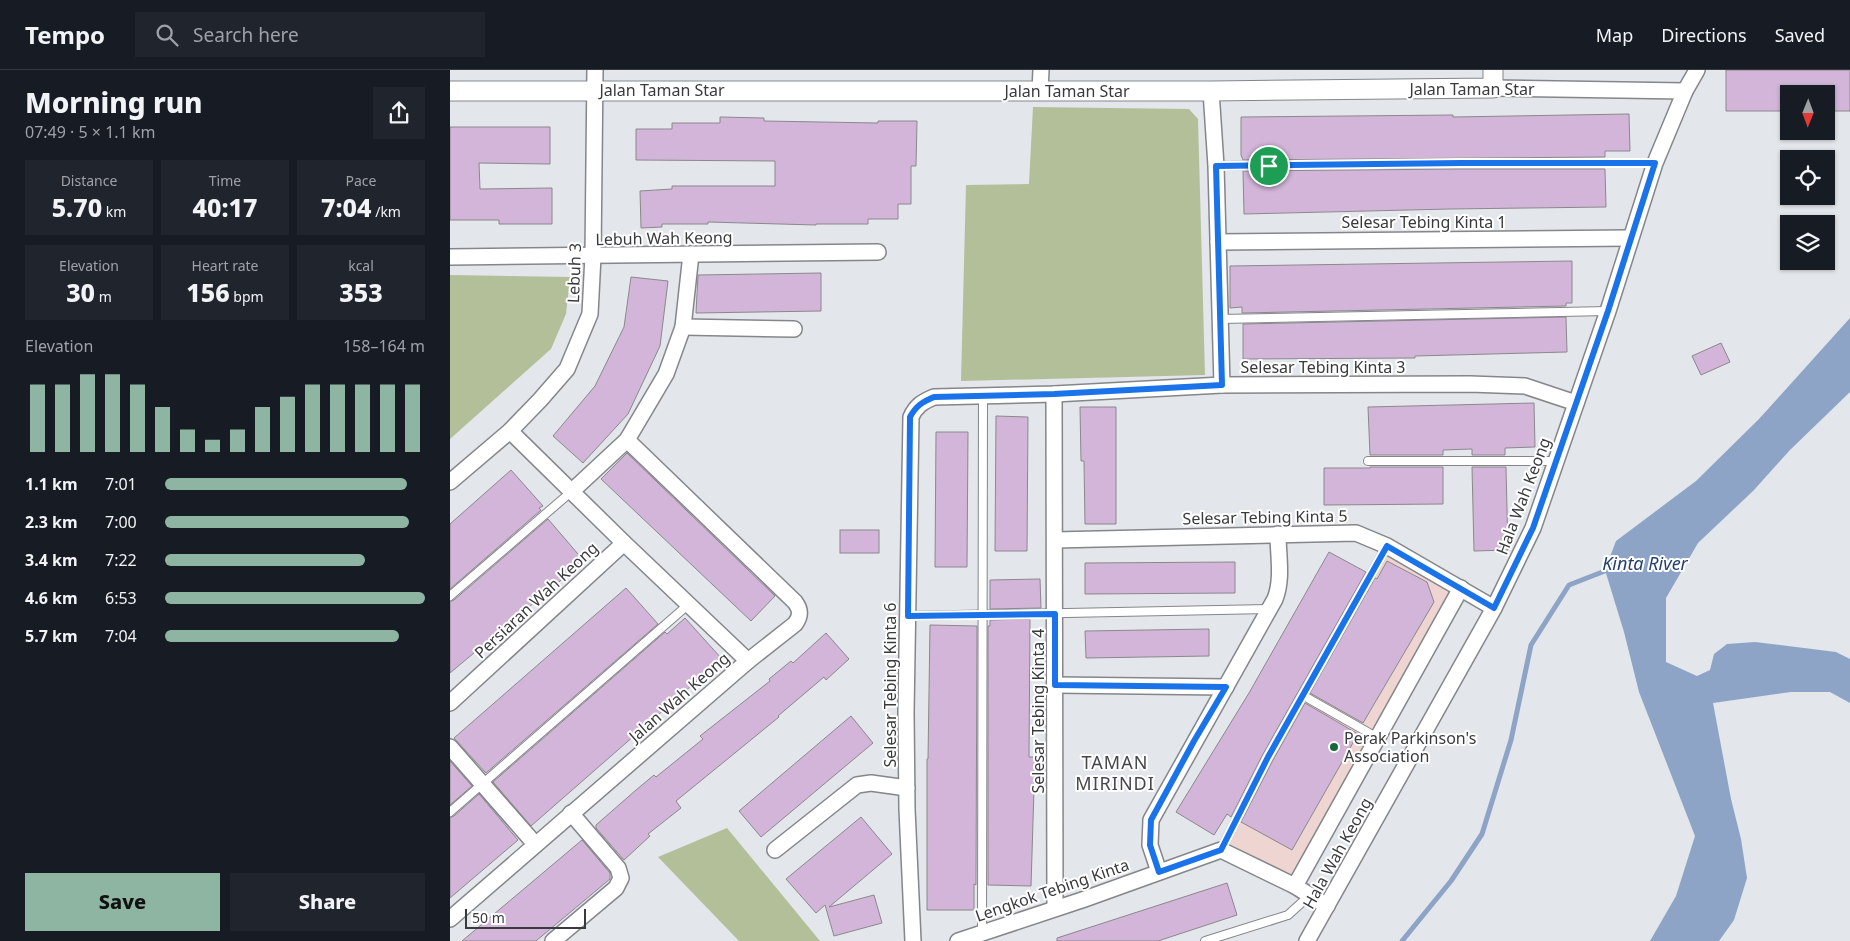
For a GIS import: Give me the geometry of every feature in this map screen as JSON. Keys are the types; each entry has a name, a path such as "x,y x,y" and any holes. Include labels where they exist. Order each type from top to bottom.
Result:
{"street":[{"name":"Lebuh 3","path":"450,482 510,431 567,369 590,314 593,256 595,70"},
{"path":"1040,91 1041,70"},
{"name":"Hala Wah Keong","path":"1307,941 1494,608 1533,528 1608,311 1655,163 1685,91 1697,70"},
{"name":"Jalan Taman Star","path":"450,91 1211,91 1493,79 1685,91"},
{"path":"1211,91 1216,166 1222,385"},
{"name":"Selesar Tebing Kinta 1","path":"1218,242 1630,238"},
{"name":"Lebuh Wah Keong","path":"450,257 878,252"},
{"path":"572,492 627,440 666,374 683,327 691,254"},
{"path":"683,327 794,329"},
{"name":"Selesar Tebing Kinta 3","path":"910,430 910,417 915,408 922,402 934,397 1054,394 1222,385 1470,384 1525,386 1576,403"},
{"name":"Selesar Tebing Kinta 4","path":"1054,394 1055,908"},
{"name":"Selesar Tebing Kinta 6","path":"910,430 907,788 913,941"},
{"name":"Jalan Wah Keong","path":"450,919 748,661 510,431"},
{"path":"627,440 799,607 798,619 794,624 748,661"},
{"name":"Selesar Tebing Kinta 5","path":"1055,540 1354,533 1387,546 1494,608"},
{"path":"1159,872 1150,845 1151,820 1278,590 1278,534"},
{"name":"Persiaran Wah Keong","path":"450,703 624,543"},
{"path":"1295,886 1461,588"},
{"path":"1055,685 1226,687"},
{"path":"450,747 484,783 535,844"},
{"path":"775,850 856,784 871,783 907,788"},
{"path":"553,941 616,888 621,878 618,868 571,813"},
{"path":"1221,850 1295,886 1327,906"},
{"name":"Lengkok Tebing Kinta","path":"958,941 1221,850"}],"lane":[{"path":"1216,166 1655,163"},
{"path":"1220,319 1608,311"},
{"path":"982,932 983,396"},
{"path":"1368,461 1556,461"},
{"path":"450,596 572,492"},
{"path":"1221,850 1268,757 1387,546"},
{"path":"450,812 690,604"},
{"path":"908,616 1269,609"},
{"path":"1304,696 1378,738"},
{"path":"1205,941 1288,915 1310,895"}],"shaded area":[{"path":"1387,546 1464,589 1294,878 1226,842"}],"green space":[{"path":"1033,107 1189,109 1198,119 1205,375 961,381 966,185 1029,184"},
{"path":"450,275 570,277 566,314 551,349 450,439"},
{"path":"727,828 820,941 739,941 658,857"}],"water":[{"name":"Kinta River","path":"1850,318 1850,392 1790,450 1754,490 1698,543 1666,598 1666,662 1697,676 1710,670 1714,654 1727,644 1755,642 1836,652 1850,659 1850,703 1830,692 1791,692 1713,703 1731,799 1741,839 1747,878 1734,920 1719,941 1650,941 1676,896 1695,836 1639,692 1624,632 1605,570 1616,541 1696,481 1759,419"}],"building":[{"path":"1726,70 1850,70 1850,111 1835,111 1835,85 1780,85 1780,111 1726,111"},
{"path":"1629,114 1630,151 1605,151 1605,157 1243,160 1241,155 1241,117 1453,115 1453,117"},
{"path":"720,117 764,118 764,121 878,123 878,121 917,121 916,166 911,166 911,204 898,204 898,219 868,219 868,224 816,225 708,222 708,224 662,224 662,227 641,228 640,191 672,189 672,186 775,186 775,161 636,160 636,129 672,129 672,123 720,123"},
{"path":"450,127 550,127 550,164 479,163 480,189 552,188 552,224 499,224 499,220 450,220"},
{"path":"1605,169 1606,207 1244,214 1243,171"},
{"path":"1572,261 1572,303 1566,303 1566,306 1242,313 1242,307 1230,308 1230,266"},
{"path":"821,273 821,311 696,313 698,275"},
{"path":"631,277 668,281 660,346 628,414 583,463 553,436 595,386 624,327"},
{"path":"1566,317 1567,352 1415,356 1415,358 1243,359 1243,324"},
{"path":"1721,343 1730,362 1701,375 1692,356"},
{"path":"1534,403 1535,447 1505,448 1505,455 1472,455 1472,449 1443,450 1443,455 1370,455 1368,407"},
{"path":"1080,407 1116,407 1116,524 1085,524 1084,461 1081,461"},
{"path":"996,416 1028,417 1027,551 995,551"},
{"path":"936,432 968,432 967,567 935,567"},
{"path":"627,453 775,596 751,621 601,479"},
{"path":"1443,467 1443,504 1324,505 1324,468"},
{"path":"1472,467 1506,467 1508,550 1474,551"},
{"path":"511,470 543,506 539,508 541,510 450,589 450,524"},
{"path":"548,519 584,561 450,673 450,602"},
{"path":"840,530 879,530 879,553 840,553"},
{"path":"1329,552 1366,572 1263,754 1231,817 1227,814 1214,835 1176,812 1249,693"},
{"path":"1387,561 1427,582 1434,602 1363,723 1310,693 1375,578 1377,579"},
{"path":"1235,562 1235,593 1085,594 1085,563"},
{"path":"1040,579 1041,608 990,609 990,580"},
{"path":"626,588 658,624 486,773 454,738"},
{"path":"685,618 722,659 531,826 493,782 665,632 667,634"},
{"path":"1030,619 1029,757 1035,757 1031,886 988,885 988,626 990,626 990,620"},
{"path":"930,625 977,626 976,885 974,884 974,910 927,910 927,759"},
{"path":"1209,629 1209,656 1086,658 1085,631"},
{"path":"826,633 849,659 826,680 824,677 779,717 676,801 681,808 648,834 650,836 624,860 596,828 596,825 654,775 656,777 703,739 700,736 770,681 769,679 791,661 793,663"},
{"path":"1305,703 1358,734 1292,850 1241,822"},
{"path":"851,716 873,743 761,837 739,811"},
{"path":"450,761 472,786 450,805"},
{"path":"479,794 518,840 450,898 450,818"},
{"path":"861,817 892,854 829,907 874,895 882,923 834,936 825,905 816,913 786,879"},
{"path":"582,840 610,873 610,879 536,941 462,941"},
{"path":"1227,883 1237,915 1158,941 1057,941 1057,938"}],"waterway":[{"path":"1402,941 1451,881 1482,834 1511,740 1531,645 1569,585 1610,569"}],"place":[{"name":"Perak Parkinson's Association","path":"1334,747"}],"district":[{"name":"TAMAN MIRINDI","path":"1115,772"}],"route":[{"path":"1461,163 1655,163 1608,311 1533,528 1494,608 1387,546 1268,757 1221,850 1159,872 1150,845 1151,820 1226,687 1055,685 1055,614 908,616 910,417 915,408 922,402 934,397 1054,394 1222,385 1216,166 1269,166 1461,163"}]}
